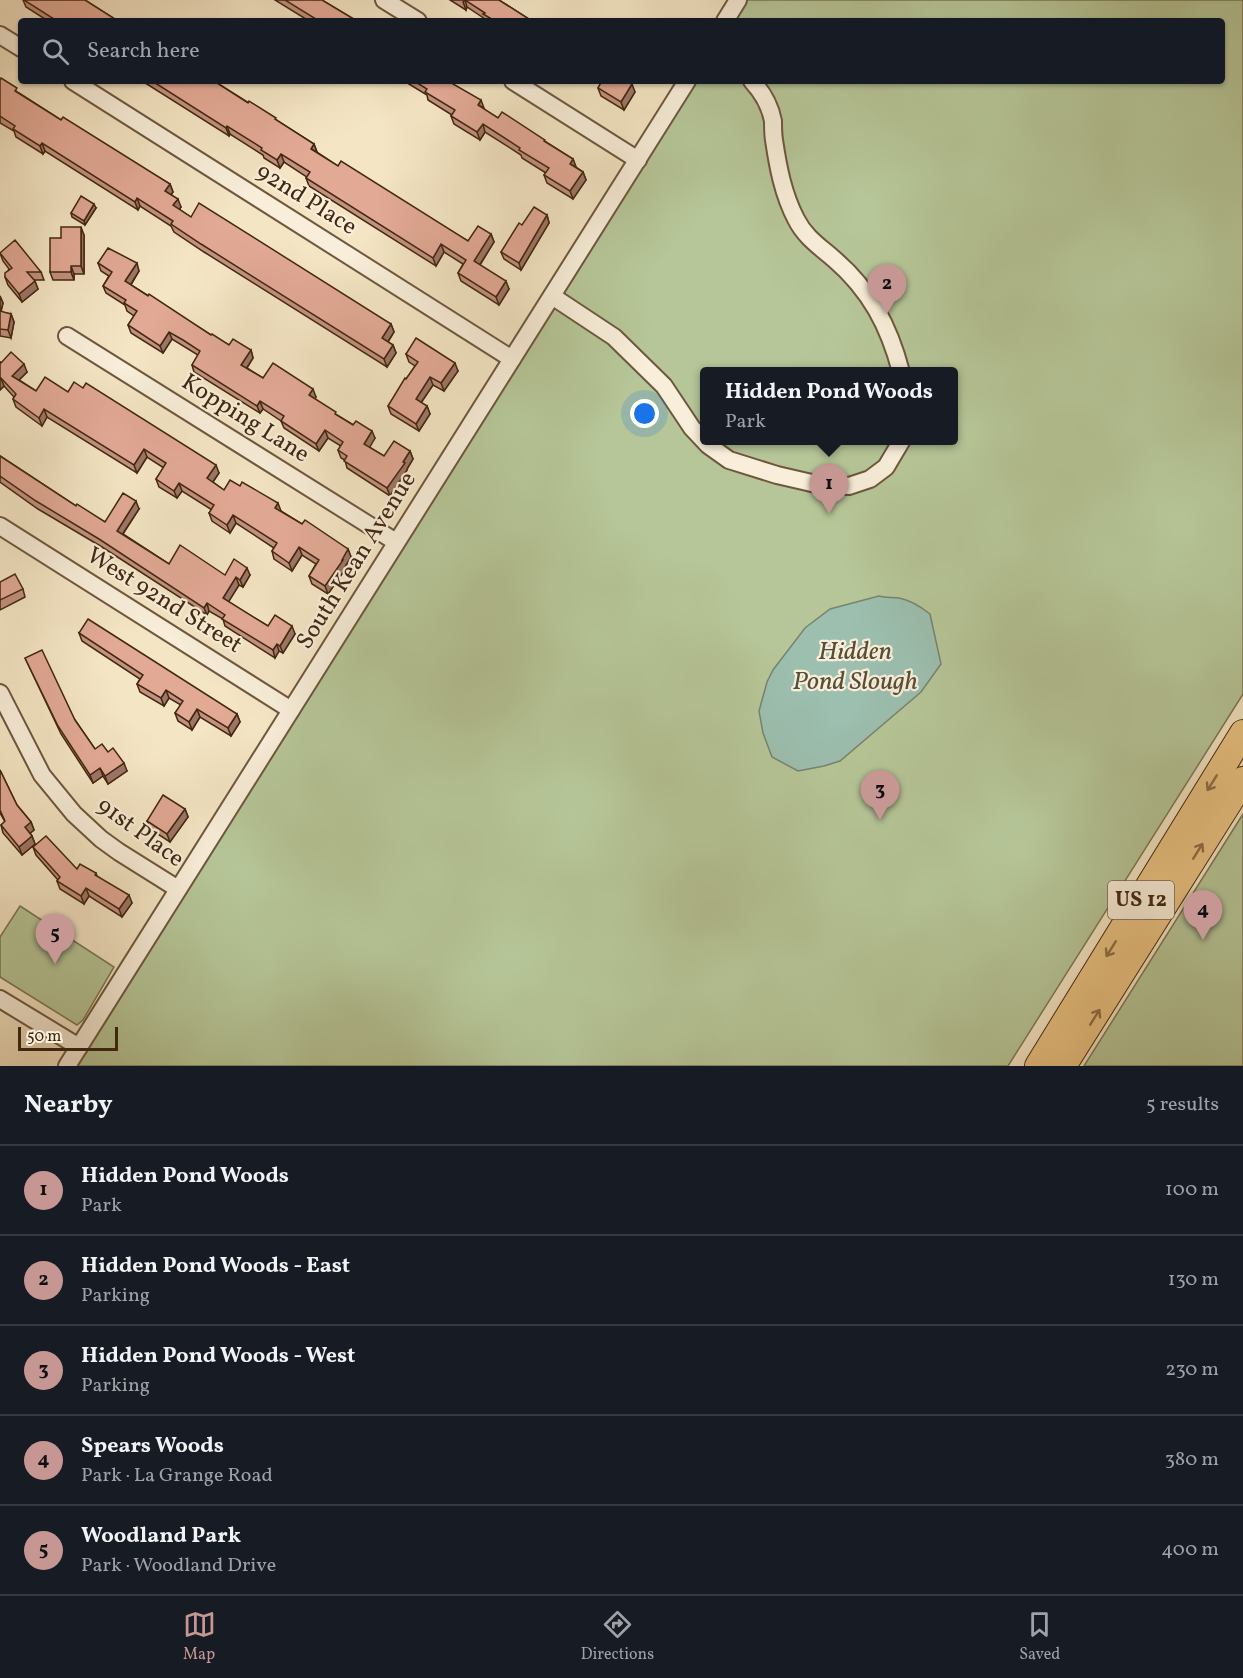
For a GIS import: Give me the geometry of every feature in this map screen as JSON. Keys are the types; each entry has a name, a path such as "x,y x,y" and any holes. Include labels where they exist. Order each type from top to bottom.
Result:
{"highway":[{"name":"US 12","path":"1038,1066 1243,733"},
{"name":"US 12","path":"1063,1066 1243,780"}],"street":[{"path":"384,0 413,18"},
{"path":"727,18 738,0"},
{"path":"0,35 18,46"},
{"name":"92nd Place","path":"78,84 512,359"},
{"path":"518,84 638,160"},
{"name":"South Kean Avenue","path":"67,1066 685,84"},
{"path":"755,84 765,96 773,120 773,137 781,181 798,223 812,242 834,258 874,303 895,349 900,367"},
{"path":"552,296 614,337 664,386 700,436"},
{"name":"Kopping Lane","path":"67,336 396,542"},
{"path":"708,445 729,460 777,475 816,484 849,486 870,479 886,467 900,445"},
{"name":"West 92nd Street","path":"4,533 291,710"},
{"name":"91st Place","path":"0,693 42,775 74,814 100,839 178,889"},
{"path":"0,999 79,1047"}],"shaded area":[{"path":"737,0 1243,0 1243,694 1008,1066 69,1066 684,84 1225,84 1225,18 726,18"},
{"path":"1243,814 1243,1066 1084,1066"},
{"path":"20,906 114,967 83,1020 77,1025 0,977 0,937"}],"water":[{"name":"Hidden Pond Slough","path":"879,596 907,600 930,614 941,664 921,692 840,761 798,771 772,757 763,733 759,711 767,682 773,670 805,628 830,609"}],"building":[{"path":"24,0 85,0 113,18 52,18"},
{"path":"285,0 322,0 352,18 314,18"},
{"path":"465,0 499,0 527,18 490,18 483,14 485,13"},
{"path":"1,78 17,88 15,91 61,120 63,117 170,184 165,191 178,199 173,205 191,217 199,203 391,324 382,338 393,345 384,359 201,244 171,224 173,221 137,198 135,202 42,143 40,146 13,129 15,126 0,116"},
{"path":"157,84 219,84 314,144 311,149 338,166 341,161 468,241 478,226 491,234 474,261 506,281 496,297 458,273 466,260 441,244 433,258 306,178 310,172 281,154 277,160 227,126 226,128"},
{"path":"419,84 453,84 481,100 478,105 498,118 502,112 545,140 573,159 570,164 583,172 570,191 544,175 549,168 483,124 477,132 451,116 455,110 425,92 427,89"},
{"path":"600,84 632,84 621,102 598,88"},
{"path":"81,196 94,204 84,221 71,213"},
{"path":"534,207 547,215 519,263 501,252 519,223 522,225"},
{"path":"61,227 81,227 81,266 71,266 71,272 50,272 50,238 61,238"},
{"path":"15,240 41,272 27,272 35,281 19,294 5,277 5,273 12,268 0,253"},
{"path":"108,248 137,263 125,281 229,345 233,339 251,350 241,365 263,378 273,363 313,389 309,395 336,412 335,414 353,425 356,421 372,431 364,444 384,456 394,441 410,451 403,462 405,463 387,488 344,461 347,456 338,450 343,442 325,430 316,444 281,421 284,416 260,401 257,406 192,365 200,351 183,340 169,332 160,346 128,325 137,311 124,303 126,300 103,286 112,272 98,263"},
{"path":"0,311 11,314 8,330 0,329"},
{"path":"416,338 455,363 441,383 430,377 416,399 427,406 416,424 388,406 418,362 406,354"},
{"path":"11,352 24,364 12,376 36,391 45,377 68,392 74,382 83,388 86,383 216,465 207,478 224,490 230,480 240,486 242,482 278,503 275,508 302,524 305,520 348,549 343,560 325,586 309,576 319,560 299,547 289,563 272,551 277,543 233,515 227,525 209,513 214,505 179,483 174,491 156,479 166,463 144,449 134,465 44,409 39,418 13,399 16,394 0,379 0,362"},
{"path":"0,456 76,506 77,504 105,522 123,493 136,501 117,531 169,564 180,545 225,575 234,559 247,568 240,580 236,577 223,598 268,626 275,615 292,626 280,646 277,644 273,650 222,619 225,615 207,603 204,608 36,501 0,476"},
{"path":"15,574 23,589 0,600 0,582"},
{"path":"88,619 237,714 228,728 197,709 189,722 175,713 183,701 166,690 161,698 137,684 143,675 79,633"},
{"path":"42,650 75,720 95,749 102,744 108,752 113,748 124,763 105,776 100,768 90,775 58,726 25,658"},
{"path":"0,770 17,805 31,822 25,827 32,836 19,847 1,825 5,821 0,810"},
{"path":"163,795 185,809 167,834 147,821"},
{"path":"46,836 77,869 80,864 129,895 119,909 86,888 81,896 57,881 60,877 33,847"}],"place":[{"name":"Hidden Pond Woods - East","path":"887,314"},
{"name":"Hidden Pond Woods","path":"829,514"},
{"name":"Hidden Pond Woods - West","path":"880,820"},
{"name":"Spears Woods","path":"1203,940"},
{"name":"Woodland Park","path":"55,964"}]}
